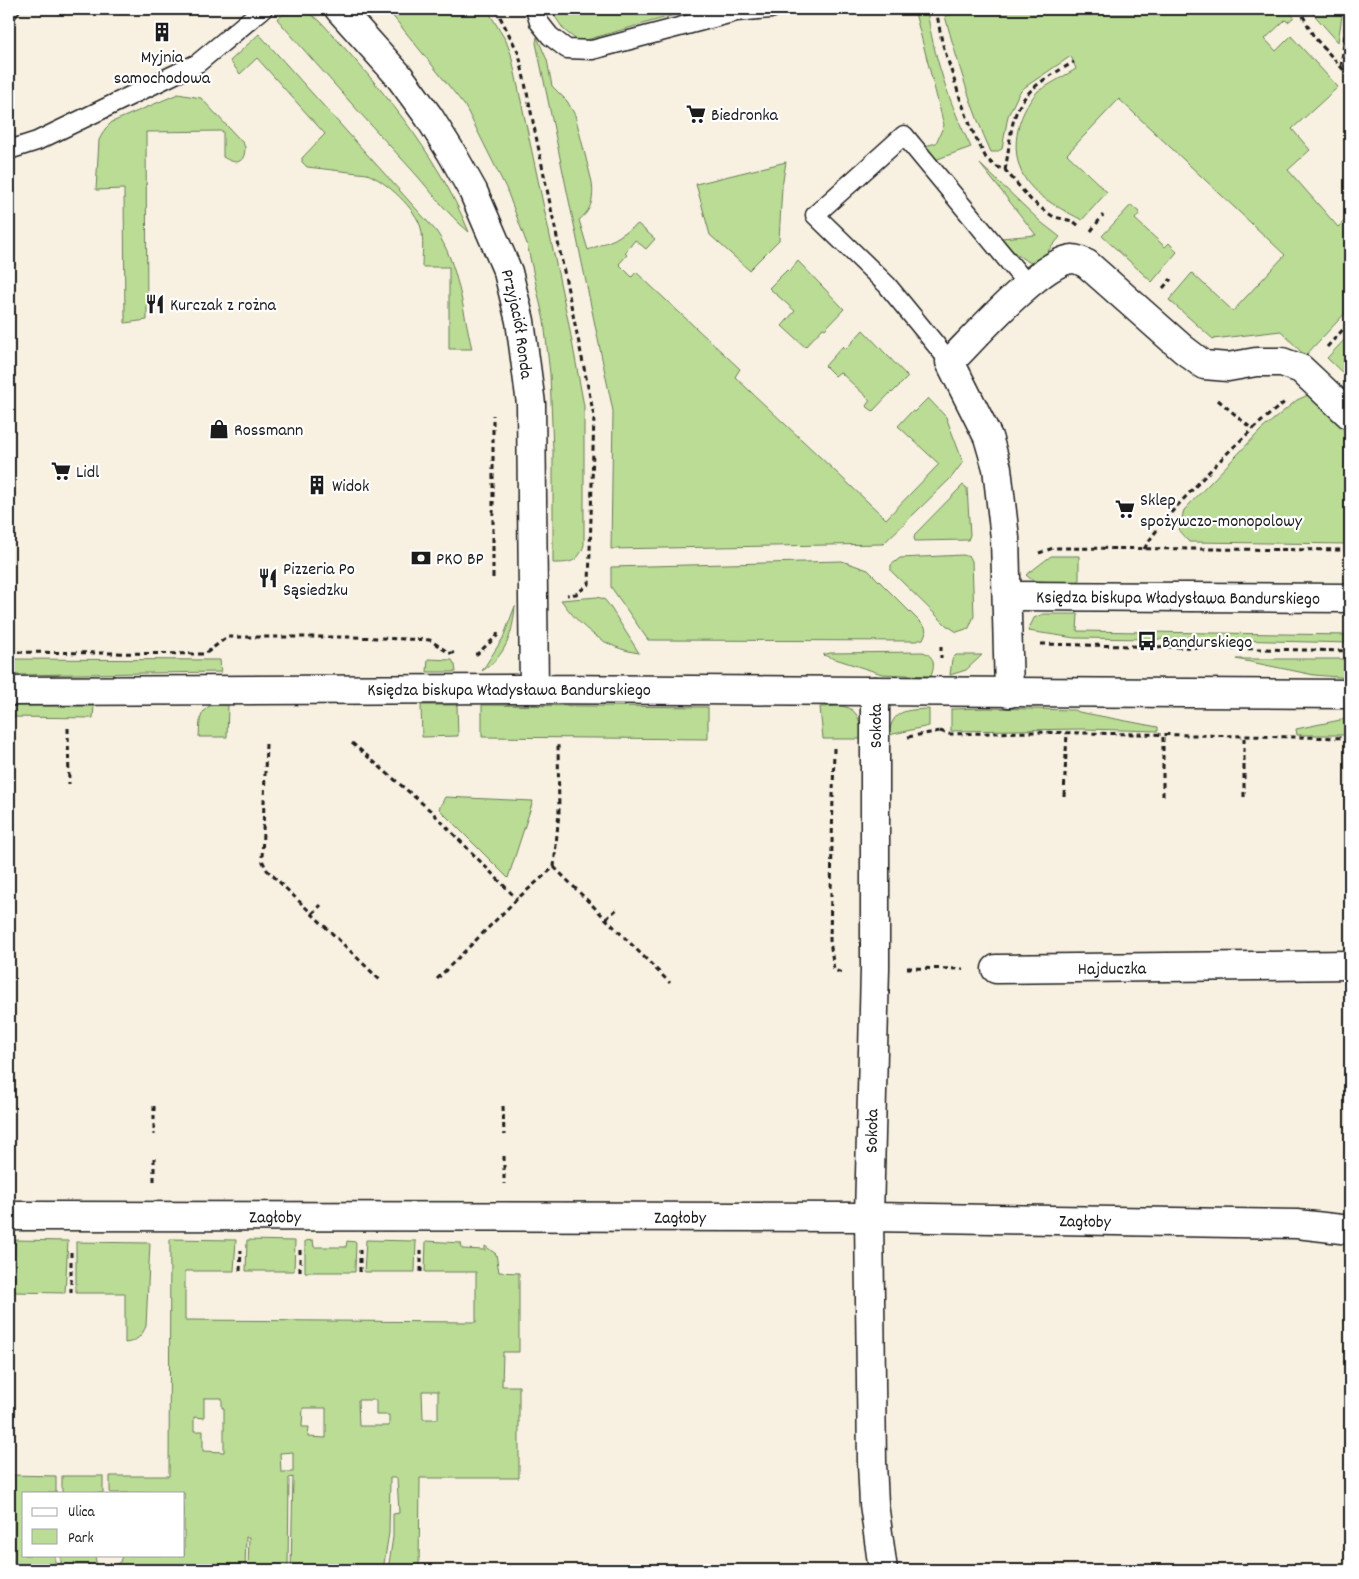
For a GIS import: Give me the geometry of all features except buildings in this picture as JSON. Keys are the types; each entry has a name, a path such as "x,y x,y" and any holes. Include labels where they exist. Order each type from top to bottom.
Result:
{"street":[{"name":"Przyjaciół Ronda","path":"339,9 398,76 429,117 452,152 473,190 508,272 520,321 531,404 534,689"},
{"path":"1010,693 1006,561 997,468 988,437 950,362 1026,284 1059,263 1074,259 1087,264 1183,349 1204,365 1228,367 1256,362 1282,362 1301,369 1350,415"},
{"name":"Księdza biskupa Władysława Bandurskiego","path":"1007,596 1350,598"},
{"name":"Księdza biskupa Władysława Bandurskiego","path":"9,691 534,689 1350,694"},
{"name":"Sokoła","path":"875,691 875,968 870,1217 872,1464 874,1504 883,1570"},
{"name":"Hajduczka","path":"996,969 1350,965"},
{"name":"Zagłoby","path":"9,1216 870,1217 1298,1224 1350,1230"}],"lane":[{"path":"9,150 38,141 198,63 263,9"},
{"path":"535,9 539,22 550,36 567,49 592,50 736,12 771,9"},
{"path":"950,362 887,285 815,215 904,135 1026,284"}],"path":[{"path":"496,9 519,54 594,416 589,584 576,594 560,596"},
{"path":"936,9 942,42 972,130 986,158 995,166 1005,170 1031,200 1046,212 1054,217 1073,221 1082,228"},
{"path":"1297,9 1302,14 1314,37 1350,78"},
{"path":"1341,68 1348,9"},
{"path":"1005,170 1013,121 1024,97 1036,86 1074,62"},
{"path":"1093,238 1088,234 1103,215"},
{"path":"1144,549 1157,527 1226,453 1312,380"},
{"path":"1215,397 1252,429"},
{"path":"493,415 493,578"},
{"path":"1006,561 1019,560 1053,548 1350,550"},
{"path":"469,654 477,654 497,636 498,626"},
{"path":"9,652 205,654 227,637 352,637 430,640 449,653 459,653"},
{"path":"1037,644 1350,651"},
{"path":"940,724 940,731"},
{"path":"9,755 10,727"},
{"path":"68,728 69,784"},
{"path":"902,738 940,731 948,734 1067,732 1350,738"},
{"path":"1064,796 1067,732"},
{"path":"1163,735 1163,796"},
{"path":"1244,736 1244,797"},
{"path":"352,743 432,812 516,899"},
{"path":"266,744 262,860 268,870 381,981"},
{"path":"437,979 516,899 554,867 560,812 558,745"},
{"path":"834,748 830,940 834,970 849,975"},
{"path":"554,867 670,983"},
{"path":"312,914 321,905"},
{"path":"606,919 617,909"},
{"path":"875,968 996,969"},
{"path":"154,1106 154,1135"},
{"path":"503,1106 504,1135"},
{"path":"504,1156 504,1185"},
{"path":"240,1271 242,1245"},
{"path":"300,1245 300,1272"},
{"path":"360,1246 360,1272"},
{"path":"421,1246 421,1272"},
{"path":"11,1250 11,1292"},
{"path":"70,1292 71,1253"}],"green space":[{"path":"387,9 487,9 506,41 511,54 568,320 584,406 584,545 582,551 573,561 553,563 553,451 550,374 544,321 527,244 506,188 465,106"},
{"path":"550,9 696,9 579,42 564,30"},
{"path":"914,9 927,9 933,43 943,80 956,115 971,147 935,160 925,146 936,143 944,125"},
{"path":"978,9 1286,9 1294,17 1288,22 1285,20 1265,39 1276,51 1291,36 1338,87 1292,129 1310,150 1288,170 1338,227 1350,216 1350,308 1305,356 1281,331 1213,339 1169,300 1192,273 1233,311 1285,255 1119,99 1067,154 1107,192 1082,220 1039,194 1028,183 1021,172 1016,148 1020,123 1030,101 1038,91 1076,69 1071,56 1025,87 1019,93 1008,116 1002,149 991,152 971,102 945,16"},
{"path":"1309,9 1343,9 1338,42"},
{"path":"298,11 310,14 320,21 364,70 404,120 440,174 456,202 469,232 446,210 277,19 284,14"},
{"path":"259,34 436,231 450,257 455,272 472,349 449,349 449,267 422,267 423,242 421,228 407,204 383,183 367,174 307,167 302,162 302,158 325,134 257,58 240,74 230,61"},
{"path":"537,37 547,60 552,86 567,101 575,115 592,182 593,193 591,203 587,212 579,220 588,250 615,239 638,224 655,239 646,249 635,240 625,253 627,255 619,264 632,277 636,272 740,369 735,377 886,519 939,464 898,426 928,398 946,417 963,462 951,478 883,544 611,549 613,411 536,43"},
{"path":"178,94 201,98 243,143 245,153 241,160 236,162 223,157 223,131 146,132 147,320 125,323 124,189 96,190 99,140 105,129 112,122"},
{"path":"786,162 782,187 779,240 749,270 710,235 696,184"},
{"path":"980,164 1042,223 1060,237 1036,265 1017,254 1001,238 1036,235"},
{"path":"1131,205 1140,213 1135,219 1165,247 1169,243 1177,252 1152,282 1102,236"},
{"path":"798,261 844,309 805,347 782,326 795,311 769,288 787,270 789,272"},
{"path":"863,330 908,377 873,411 866,406 870,400 840,372 835,376 825,366 843,346 846,349"},
{"path":"1350,334 1350,380 1327,358"},
{"path":"1308,395 1317,399 1350,430 1350,544 1189,542 1179,531 1184,510 1261,430 1297,400"},
{"path":"963,485 967,488 970,535 968,540 915,541 915,534"},
{"path":"963,555 970,557 972,561 974,616 969,628 957,632 946,625 891,571 891,565 900,558"},
{"path":"1051,556 1079,556 1079,583 1036,581 1026,575"},
{"path":"842,561 868,570 925,627 926,632 923,639 916,641 648,640 611,587 611,567"},
{"path":"597,597 604,599 609,605 639,653 615,647 594,635 585,628 561,600"},
{"path":"515,606 507,643 497,658 482,671 503,638"},
{"path":"1043,614 1078,614 1077,631 1350,635 1350,643 1075,638 1028,631 1034,618"},
{"path":"923,652 930,656 933,662 931,676 882,674 823,655 830,653"},
{"path":"956,655 982,655 966,670 950,675 952,659"},
{"path":"9,659 220,660 221,672 9,675"},
{"path":"428,659 452,660 456,672 427,672"},
{"path":"1236,659 1350,659 1350,678 1314,675"},
{"path":"212,705 228,705 227,737 199,737 202,714"},
{"path":"421,705 457,705 458,736 422,737"},
{"path":"482,705 708,707 708,739 482,737"},
{"path":"9,706 94,706 93,718 9,717"},
{"path":"841,706 852,710 858,717 862,739 823,739 820,707"},
{"path":"929,709 929,726 889,735 893,720 897,716 907,711"},
{"path":"951,709 1075,710 1158,727 1158,731 1083,729 951,731"},
{"path":"1350,718 1350,735 1297,735 1296,729"},
{"path":"445,797 533,801 508,878 439,809"},
{"path":"170,1239 236,1240 234,1271 185,1271 185,1320 476,1322 476,1272 425,1272 426,1241 461,1243 462,1249 485,1250 485,1246 496,1254 499,1272 519,1273 519,1352 503,1352 502,1386 519,1386 519,1478 420,1478 419,1570 388,1570 393,1537 393,1514 399,1513 397,1478 390,1478 389,1533 383,1570 291,1570 293,1477 289,1478 288,1570 248,1570 249,1537 246,1537 245,1570 106,1570 120,1562 122,1556 185,1556 185,1492 110,1492 110,1476 169,1476","holes":["422,1391 438,1391 438,1419 423,1419","204,1398 222,1398 222,1408 224,1408 224,1452 203,1451 203,1431 194,1431 194,1417 204,1418","358,1400 376,1400 376,1415 389,1415 389,1426 359,1426","303,1408 326,1408 326,1438 308,1437 309,1427 302,1427","293,1452 293,1472 281,1472 280,1453"]},
{"path":"15,1240 68,1241 65,1293 14,1292"},
{"path":"247,1240 295,1241 294,1271 246,1271"},
{"path":"313,1240 314,1247 346,1247 347,1241 356,1242 355,1272 305,1272 305,1241"},
{"path":"366,1240 416,1241 415,1272 364,1272"},
{"path":"76,1242 150,1243 146,1326 143,1333 135,1340 125,1343 125,1293 76,1293"},
{"path":"9,1475 56,1476 56,1492 22,1492 22,1556 55,1556 55,1570 9,1570"},
{"path":"62,1476 103,1476 103,1492 62,1492"},
{"path":"61,1556 95,1556 96,1562 101,1570 61,1570"}],"place":[{"name":"Myjnia samochodowa","path":"162,32"},
{"name":"Biedronka","path":"696,114"},
{"name":"Kurczak z rożna","path":"155,304"},
{"name":"Rossmann","path":"219,429"},
{"name":"Lidl","path":"61,471"},
{"name":"Widok","path":"317,485"},
{"name":"Sklep spożywczo-monopolowy","path":"1125,509"},
{"name":"PKO BP","path":"421,558"},
{"name":"Pizzeria Po Sąsiedzku","path":"268,578"},
{"name":"Bandurskiego","path":"1147,641"}]}
